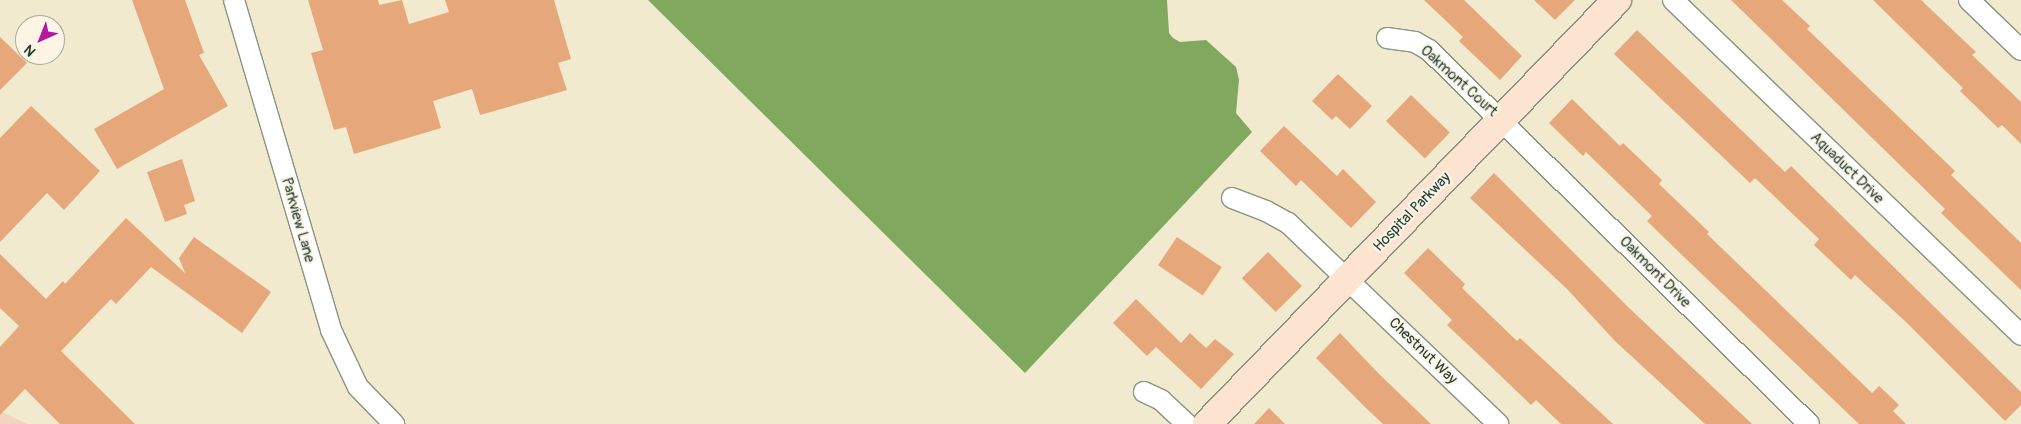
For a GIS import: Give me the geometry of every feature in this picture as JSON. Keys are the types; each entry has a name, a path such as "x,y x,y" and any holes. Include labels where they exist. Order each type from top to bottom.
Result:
{"street":[{"name":"Parkview Lane","path":"234,0 331,330 358,387 394,424"},
{"name":"Hospital Parkway","path":"1207,424 1617,0"},
{"name":"Aquaduct Drive","path":"1673,0 2021,335"},
{"path":"1970,0 2021,50"},
{"name":"Oakmont Court","path":"1386,38 1415,42 1429,50 1502,120"},
{"name":"Oakmont Drive","path":"1502,120 1809,424"},
{"name":"Chestnut Way","path":"1232,198 1266,211 1288,223 1348,278 1498,424"},
{"path":"1144,392 1161,400 1187,424"}],"shaded area":[{"path":"0,411 27,424 0,424"}],"green space":[{"path":"648,0 1167,0 1169,33 1173,38 1180,42 1206,40 1236,67 1239,80 1236,113 1252,132 1025,373"}],"building":[{"path":"132,0 185,0 204,53 199,55 228,106 117,169 94,129 164,89"},
{"path":"308,0 378,0 379,5 402,0 409,24 449,12 445,0 554,0 571,59 558,63 567,90 480,115 472,89 433,101 441,128 354,154 346,127 334,130 311,53 323,50"},
{"path":"1424,0 1464,0 1522,56 1500,80 1459,41 1463,37"},
{"path":"1534,0 1575,0 1555,20"},
{"path":"1731,0 1782,0 1810,26 1807,29 1955,171 1951,175 2021,243 2021,290 1941,213 1945,209"},
{"path":"1873,0 1921,0 1976,52 1972,55 2021,102 2021,144 2002,125 1998,128 1960,91 1963,88"},
{"path":"1637,30 1785,172 1791,166 2021,392 2021,405 2005,421 1906,322 1855,275 1851,280 1814,245 1819,239 1755,178 1750,183 1614,54"},
{"path":"0,37 15,51 15,65 25,65 0,90"},
{"path":"1338,74 1372,106 1350,129 1336,116 1332,120 1312,101"},
{"path":"1411,95 1450,133 1425,158 1386,121"},
{"path":"1572,99 1620,146 1623,143 1662,180 1659,184 1709,232 1707,234 1872,393 1879,386 1899,405 1893,411 1906,424 1859,424 1647,221 1652,216 1586,152 1583,156 1549,123"},
{"path":"31,106 100,171 64,210 47,193 0,242 0,138"},
{"path":"1284,126 1337,176 1343,169 1376,202 1351,228 1301,180 1296,186 1260,151"},
{"path":"182,159 195,201 184,205 187,214 165,222 147,172"},
{"path":"1494,173 1627,306 1752,424 1705,424 1615,341 1567,289 1470,198"},
{"path":"126,218 185,273 179,258 194,237 271,292 242,333 151,267 116,304 111,299 61,351 135,424 60,424 25,389 0,415 0,347 19,326 0,308 0,254 46,299 63,281 65,284"},
{"path":"1177,237 1222,267 1203,295 1158,265"},
{"path":"1428,248 1465,284 1462,288 1517,341 1520,338 1613,424 1561,424 1536,400 1531,405 1447,325 1452,320 1404,273"},
{"path":"1268,252 1302,286 1276,312 1242,278"},
{"path":"1136,299 1181,343 1190,333 1206,348 1215,339 1234,354 1201,389 1156,347 1147,356 1113,323"},
{"path":"1340,333 1431,424 1383,424 1316,358"},
{"path":"1269,408 1285,424 1254,424"}]}
